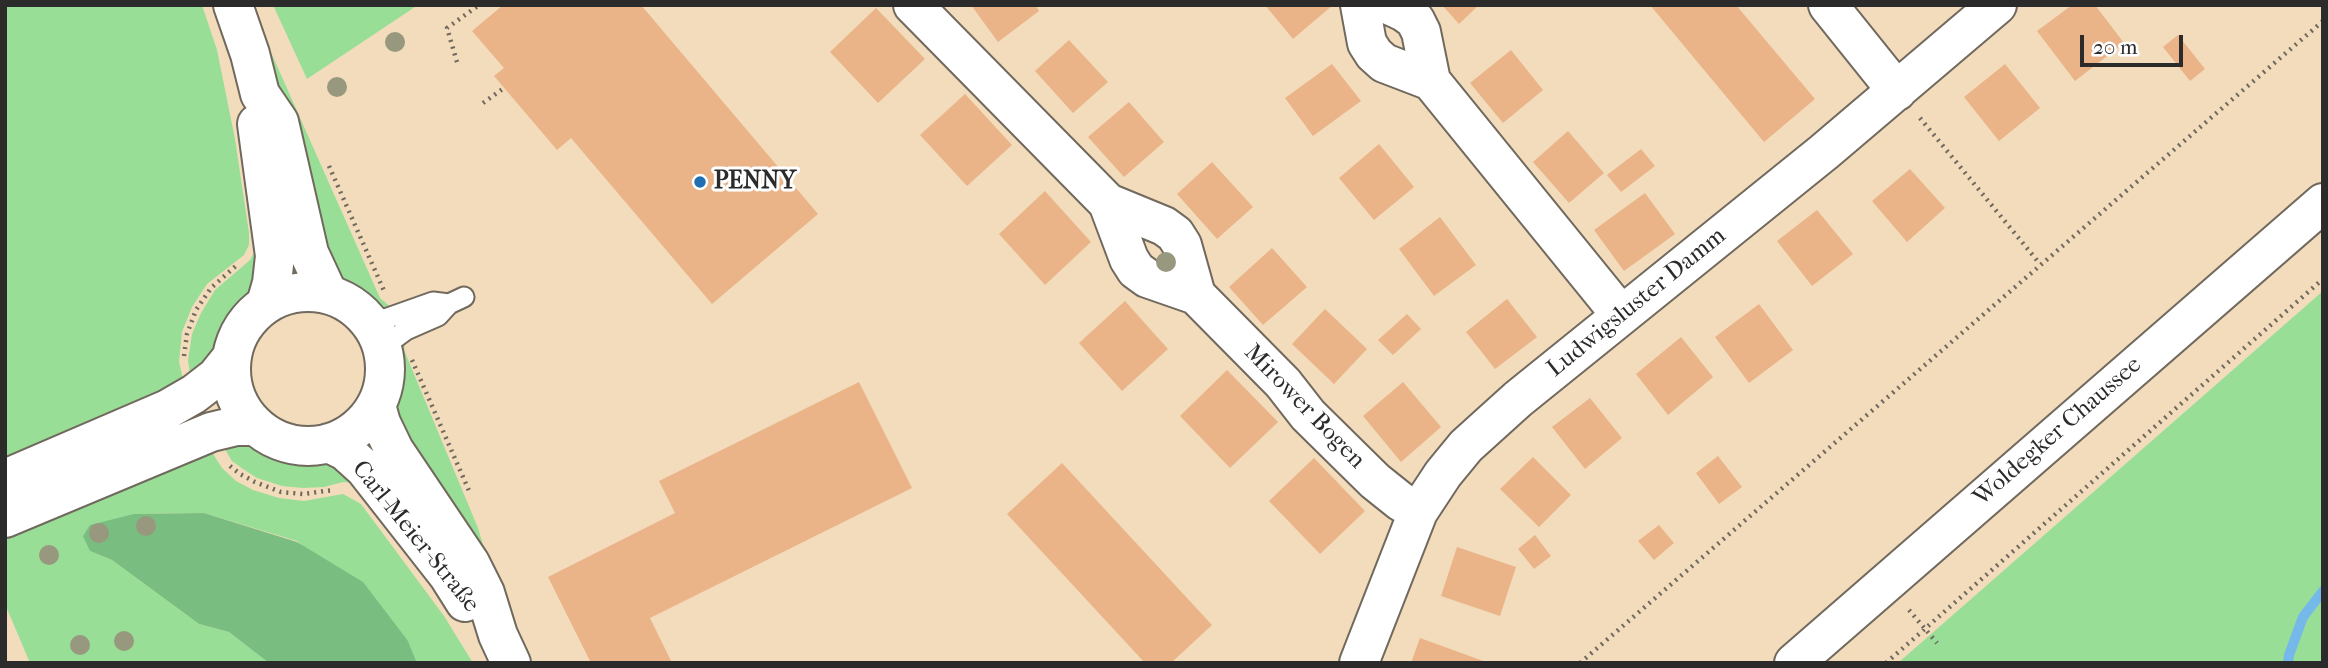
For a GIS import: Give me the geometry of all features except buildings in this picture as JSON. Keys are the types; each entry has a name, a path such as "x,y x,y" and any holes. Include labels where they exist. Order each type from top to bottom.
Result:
{"street":[{"path":"233,5 260,94 257,126 275,256 266,304"},
{"name":"Mirower Bogen","path":"913,5 1108,202 1164,226 1175,234 1182,245 1196,295"},
{"path":"1360,5 1367,43 1374,54 1384,63 1431,80"},
{"path":"1389,5 1415,20 1421,32 1431,80 1621,315"},
{"path":"1828,5 1897,91"},
{"name":"Ludwigsluster Damm","path":"1359,663 1418,512 1443,474 1466,446 1621,315 1824,152 1997,5"},
{"path":"260,94 279,122 309,253 328,294"},
{"name":"Mirower Bogen","path":"1108,202 1129,259 1136,270 1147,278 1196,295 1283,383 1308,415 1375,481 1418,512"},
{"name":"Woldegker Chaussee","path":"1794,663 2323,203"},
{"path":"297,293 328,294 344,300 363,316 378,337 384,353 383,389 376,405 356,429 343,438 313,446 296,446 270,437 244,412 235,396 231,376 235,343 243,327 266,304 297,293"},
{"path":"5,478 168,408 194,394 216,377 232,358"},
{"name":"Carl-Meier-Straße","path":"376,405 394,450 470,563 485,593 505,649"},
{"path":"5,518 211,432 236,426 256,426"},
{"name":"Carl-Meier-Straße","path":"329,443 345,451 365,469 448,575 468,605 505,649"}],"lane":[{"path":"363,316 385,319 433,302 456,300 439,316 406,330 391,341 384,353"}],"path":[{"path":"457,62 447,28 480,5"},
{"path":"1580,663 2323,21"},
{"path":"483,103 504,88"},
{"path":"1897,91 2040,264"},
{"path":"1886,663 2323,279"}],"green space":[{"path":"5,5 202,5 217,50 235,139 249,245 244,255 207,284 192,307 182,332 179,362 184,383 5,464"},
{"path":"250,5 380,298 393,309 378,307 331,268 280,88"},
{"path":"273,5 418,5 307,79"},
{"path":"258,245 263,257 249,297 230,321 216,353 191,379 188,361 192,334 201,313 215,290 250,260"},
{"path":"2323,291 2323,663 1898,663"},
{"path":"407,335 404,350 484,548 474,546 410,455 394,401 400,367 397,350"},
{"path":"220,441 251,441 278,454 317,460 332,465 355,483 343,482 324,487 303,488 282,486 257,478 243,469 232,461"},
{"path":"208,446 222,468 236,481 253,490 279,498 304,501 343,494 361,504 444,616 473,663 417,663 408,641 297,541 204,513 134,514 90,551 112,560 199,624 229,632 269,663 30,663 5,604 5,534"},
{"path":"204,513 297,542 363,582 408,641 417,663 269,663 229,632 199,624 112,560 90,551 83,536 90,525 134,514"}],"waterway":[{"path":"2288,663 2303,617 2323,591"}],"place":[{"name":"PENNY","path":"700,182"}]}
